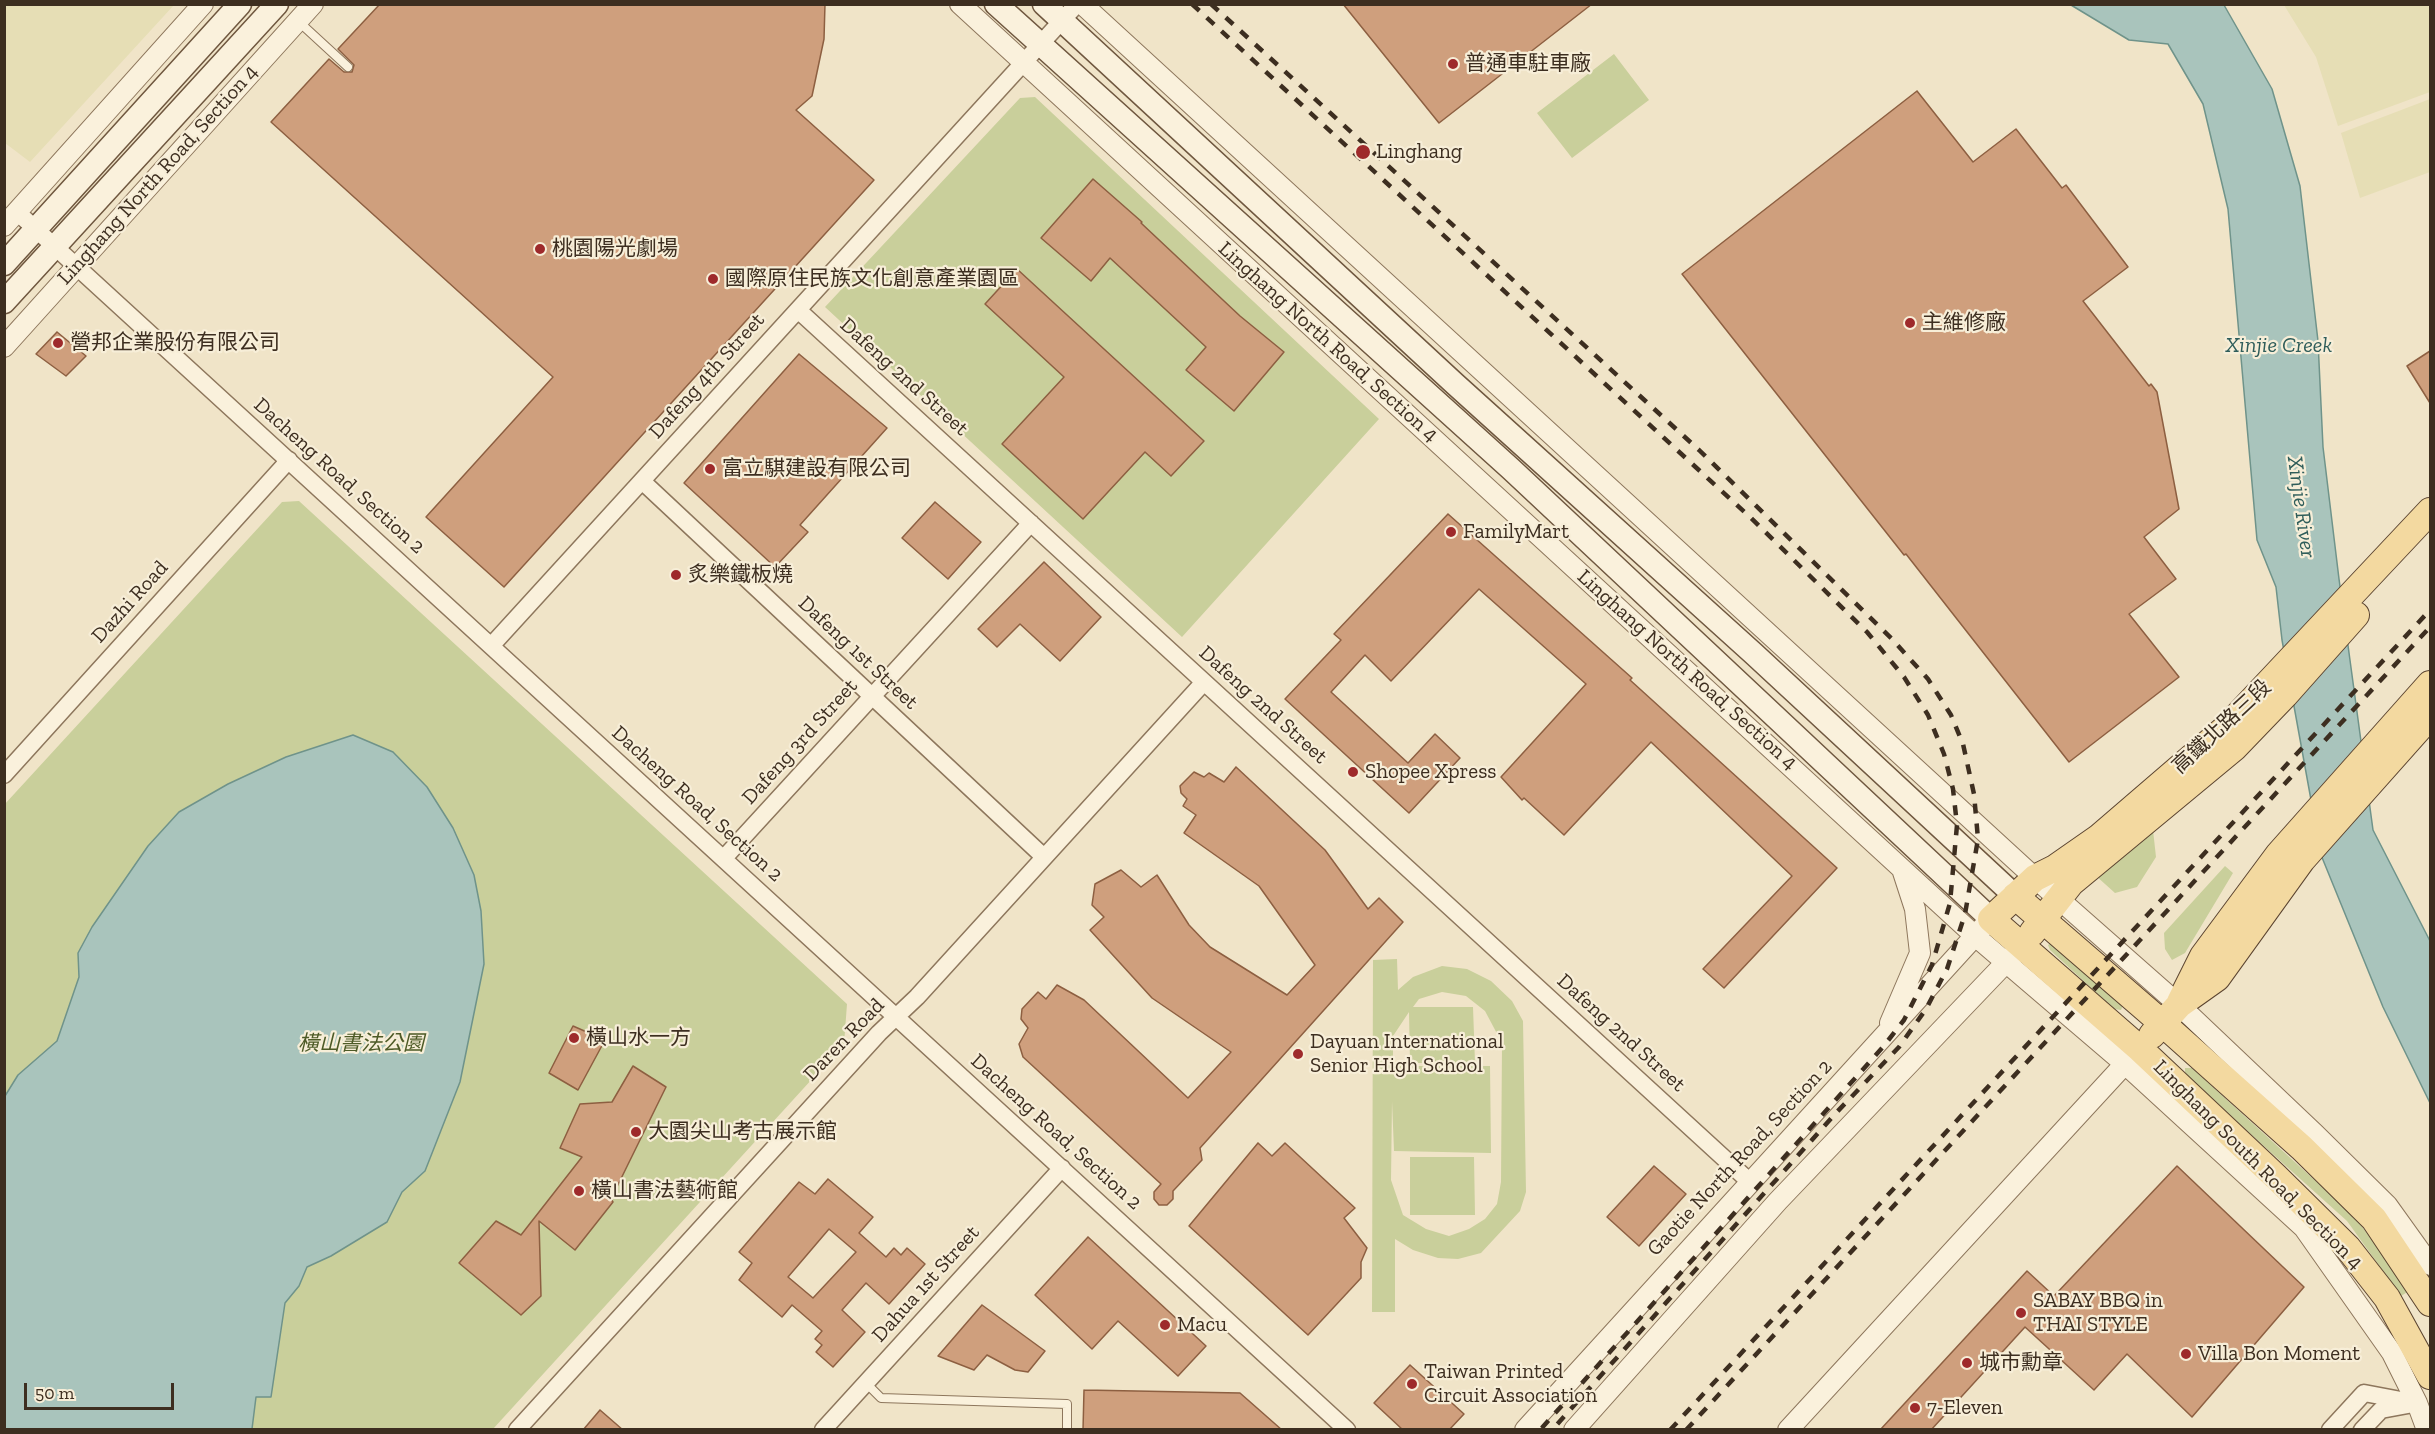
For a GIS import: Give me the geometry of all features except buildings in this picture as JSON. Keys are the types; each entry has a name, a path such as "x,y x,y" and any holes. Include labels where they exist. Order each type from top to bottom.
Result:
{"main road":[{"path":"4,264 240,4"},
{"name":"Linghang North Road, Section 4","path":"4,302 277,4"},
{"name":"Linghang North Road, Section 4","path":"996,4 1511,469 1983,927 2132,1056"},
{"path":"1044,4 1070,13 1455,384 1754,654 2015,896 2051,910 2171,1014"},
{"name":"高鐵北路三段","path":"2014,954 2072,883 2234,748 2285,695 2391,564 2430,511"},
{"name":"高鐵北路三段","path":"1983,927 2034,878 2055,868 2106,830 2227,727 2281,670 2391,564 2430,534"},
{"path":"2132,1056 2171,1014 2217,978 2302,860 2422,721 2430,684"},
{"path":"2171,1014 2203,956 2299,830 2422,721"},
{"name":"Linghang South Road, Section 4","path":"2171,1014 2374,1219 2430,1303"},
{"name":"Linghang South Road, Section 4","path":"2132,1056 2276,1177 2348,1248 2387,1298 2430,1376"}],"street":[{"path":"11,219 203,4"},
{"name":"Linghang North Road, Section 4","path":"4,347 313,4"},
{"name":"Linghang North Road, Section 4","path":"960,4 1901,866 1983,927"},
{"path":"1082,4 2034,878 2051,910"},
{"name":"Dafeng 4th Street","path":"491,646 1070,13"},
{"name":"Dacheng Road, Section 2","path":"11,219 36,229 1347,1430"},
{"name":"Dafeng 2nd Street","path":"798,310 1750,1182"},
{"name":"Dazhi Road","path":"4,775 289,460"},
{"name":"Dafeng 1st Street","path":"642,481 1044,857"},
{"name":"Dafeng 3rd Street","path":"724,858 1031,523"},
{"name":"Daren Road","path":"517,1430 1204,682"},
{"path":"1883,1038 1920,953 1916,909 1901,866"},
{"name":"Gaotie North Road, Section 2","path":"1525,1430 1983,927"},
{"path":"1574,1430 1778,1202 2014,954"},
{"path":"2171,1014 2315,1134 2387,1205 2430,1265"},
{"path":"1788,1430 2132,1056"},
{"name":"Linghang South Road, Section 4","path":"2132,1056 2304,1228 2424,1401 2427,1430"},
{"name":"Dahua 1st Street","path":"823,1430 1062,1168"},
{"path":"2330,1430 2364,1393 2424,1401"},
{"path":"2362,1430 2381,1410 2424,1401"}],"lane":[{"path":"298,21 348,67"},
{"path":"866,1383 881,1398 1067,1404 1067,1430"}],"shaded area":[{"path":"5,5 174,5 30,162 5,143"},
{"path":"2284,5 2430,5 2430,92 2338,126 2316,57"},
{"path":"2430,99 2430,172 2360,198 2341,133"}],"green space":[{"path":"1614,54 1649,100 1572,158 1537,113"},
{"path":"1035,97 1379,419 1182,637 825,307 1020,98"},
{"name":"橫山書法公園","path":"299,501 847,1004 844,1044 493,1429 5,1429 4,805 282,502"},
{"path":"2153,830 2156,857 2137,887 2115,893 2095,875"},
{"path":"2225,866 2233,873 2185,953 2172,960 2165,949 2164,933"},
{"path":"2052,942 2123,1005 2121,1010 2114,1009 2050,950 2048,945"},
{"path":"1397,959 1398,990 1413,977 1442,966 1467,969 1491,981 1512,1001 1523,1021 1526,1192 1520,1211 1481,1253 1458,1259 1438,1258 1413,1250 1395,1239 1395,1312 1372,1312 1373,960","holes":["1442,992 1466,996 1485,1011 1502,1043 1501,1182 1497,1204 1485,1219 1469,1229 1449,1236 1426,1229 1403,1215 1391,1180 1392,1101 1394,1151 1491,1153 1490,1066 1393,1066 1393,1036 1409,1012 1410,1063 1475,1063 1473,1007 1413,1007 1419,999"]},
{"path":"2185,1068 2192,1068 2355,1217 2409,1291 2401,1296 2347,1221 2185,1075"},
{"path":"1410,1157 1474,1157 1475,1215 1410,1215"}],"water":[{"name":"Xinjie Creek","path":"2071,5 2224,5 2272,89 2300,186 2318,341 2323,447 2373,830 2430,941 2430,1103 2383,1007 2321,855 2282,640 2276,587 2257,540 2228,209 2203,104 2168,44 2129,40"},
{"path":"353,735 393,752 427,787 453,828 474,875 481,911 484,964 460,1082 425,1171 402,1192 387,1222 331,1256 307,1267 299,1286 285,1303 271,1397 256,1397 252,1429 5,1429 5,1096 18,1075 57,1041 79,977 78,953 92,927 148,846 179,812 228,784 286,757"}],"railway":[{"path":"1192,4 1751,518 1867,632 1904,677 1928,715 1944,754 1953,789 1957,825 1950,903 1932,965 1904,1020 1883,1047 1540,1430"},
{"path":"1211,4 1699,450 1892,639 1928,679 1951,715 1963,744 1974,794 1978,839 1965,914 1947,969 1926,1009 1899,1047 1836,1113 1552,1430"},
{"path":"1670,1430 2430,610"},
{"path":"1686,1430 2430,627"}],"place":[{"name":"普通車駐車廠","path":"1453,64"},
{"name":"Linghang","path":"1363,152"},
{"name":"桃園陽光劇場","path":"540,249"},
{"name":"國際原住民族文化創意產業園區","path":"713,279"},
{"name":"主維修廠","path":"1910,323"},
{"name":"營邦企業股份有限公司","path":"58,343"},
{"name":"富立騏建設有限公司","path":"710,469"},
{"name":"FamilyMart","path":"1451,532"},
{"name":"炙樂鐵板燒","path":"676,575"},
{"name":"Shopee Xpress","path":"1353,772"},
{"name":"橫山水一方","path":"574,1038"},
{"name":"Dayuan International Senior High School","path":"1298,1054"},
{"name":"大園尖山考古展示館","path":"636,1132"},
{"name":"橫山書法藝術館","path":"579,1191"},
{"name":"SABAY BBQ in THAI STYLE","path":"2021,1313"},
{"name":"Macu","path":"1165,1325"},
{"name":"Villa Bon Moment","path":"2186,1354"},
{"name":"城市勳章","path":"1967,1363"},
{"name":"Taiwan Printed Circuit Association","path":"1412,1384"},
{"name":"7-Eleven","path":"1915,1408"}],"water label":[{"name":"Xinjie River","path":"2301,507"}]}
